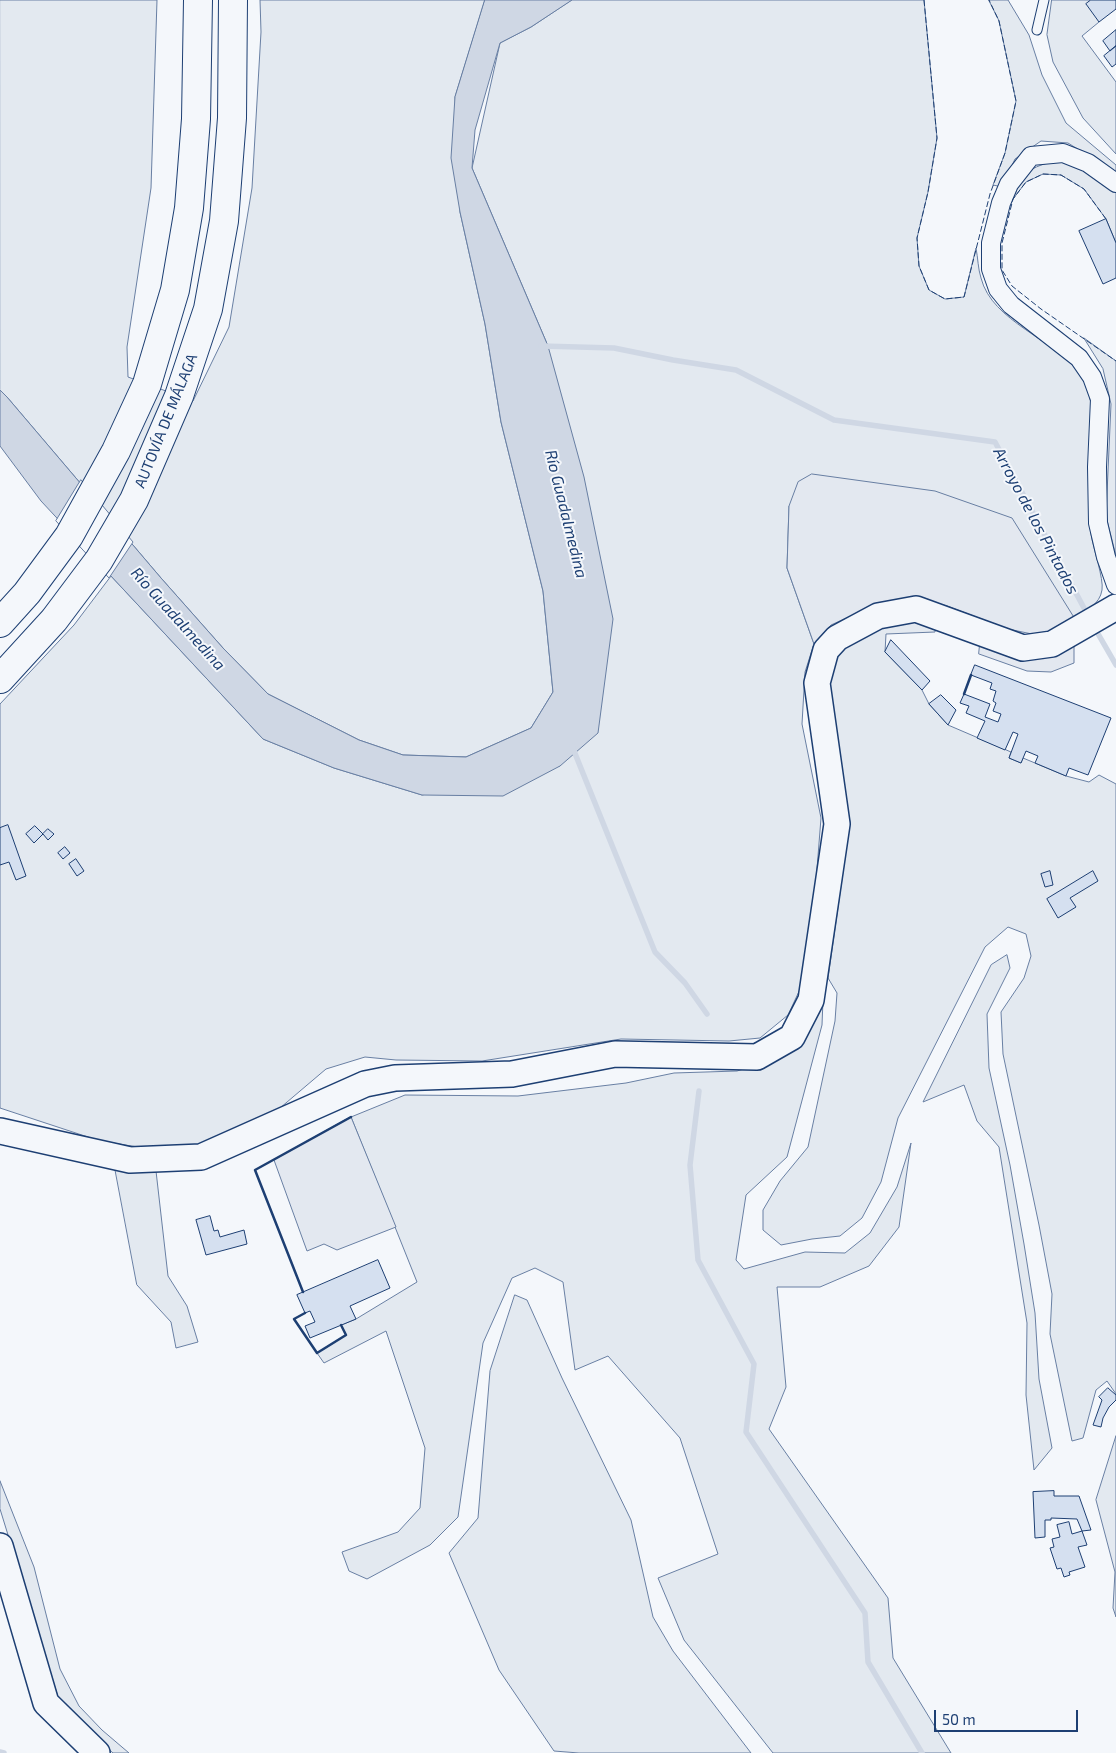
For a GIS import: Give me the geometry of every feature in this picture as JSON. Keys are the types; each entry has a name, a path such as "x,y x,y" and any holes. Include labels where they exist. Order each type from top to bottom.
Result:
{"highway":[{"name":"AUTOVÍA DE MÁLAGA","path":"0,623 27,593 69,536 116,451 147,384 175,290 189,208 196,120 198,0"},
{"name":"AUTOVÍA DE MÁLAGA","path":"6,672 54,620 99,560 134,500 179,396 208,308 224,221 232,118 233,0"}],"street":[{"path":"1116,183 1088,163 1063,153 1031,156 1009,184 1001,204 992,243 991,269 998,288 1011,305 1079,358 1092,377 1100,400 1098,523 1106,557 1116,585"},
{"path":"0,1131 130,1160 200,1157 365,1084 395,1078 512,1074 616,1054 757,1057 792,1037 811,1000 838,824 817,683 826,650 837,638 878,616 916,609 1023,648 1052,644 1116,606"},
{"path":"0,1546 46,1704 96,1753"}],"lane":[{"path":"1037,30 1044,0"}],"shaded area":[{"path":"0,0 157,0 151,188 127,347 128,377 193,401 229,327 252,188 261,32 260,0 485,0 455,97 460,212 485,324 501,422 543,591 553,692 531,728 466,757 403,755 359,740 268,694 223,648 161,578 0,390"},
{"path":"572,0 924,0 937,138 928,192 917,238 919,266 929,290 945,299 964,297 976,248 981,278 987,293 998,307 1025,329 1056,350 1080,374 1086,384 1092,419 1089,492 1090,526 1100,571 1101,595 1092,607 1075,619 789,506 787,568 814,644 805,672 802,724 821,818 815,894 802,985 788,1015 760,1038 729,1041 621,1039 482,1061 396,1060 365,1057 326,1069 280,1108 233,1131 189,1149 157,1150 100,1141 0,1108 0,704 74,625 111,576 263,739 334,768 422,795 560,766 548,346 472,168 500,43 531,27"},
{"path":"989,0 1008,0 1029,35 1042,75 1066,123 1116,165 1116,173 1068,143 1041,141 1015,159 1002,187 993,185 1005,153 1016,101 999,21"},
{"path":"1052,0 1091,0 1099,22 1082,36 1116,82 1116,154 1083,118 1053,62 1047,35"},
{"path":"1058,160 1087,170 1116,188 1116,243 1106,219 1084,189 1061,175 1043,174 1026,182 1013,199 1020,182 1028,172 1033,168"},
{"path":"1084,338 1116,361 1116,556 1106,516 1111,404 1103,369"},
{"path":"812,474 935,491 1012,518 1075,619 1052,631 1032,634 1008,629 947,606 916,598 879,603 831,625 814,644 787,568 789,506 798,482"},
{"path":"911,621 936,624 935,632 886,634 885,652 922,690 929,704 948,725 1011,752 1009,758 1021,763 1023,758 1066,776 1089,782 1099,775 1116,784 1116,1394 1107,1381 1096,1390 1083,1438 1072,1441 1050,1334 1052,1294 1003,1054 1001,1012 1024,978 1031,956 1026,934 1008,927 985,947 898,1118 881,1182 862,1218 840,1236 781,1245 763,1230 763,1210 780,1181 808,1147 835,1021 837,993 828,978 850,822 832,733 830,679 839,651 884,624"},
{"path":"980,644 1026,659 1050,657 1074,645 1074,663 1051,672 1027,671 979,654"},
{"path":"1007,955 1010,968 987,1014 989,1068 1010,1165 1024,1244 1035,1313 1039,1379 1052,1448 1034,1470 1026,1395 1027,1323 999,1147 977,1121 964,1085 923,1102 991,965"},
{"path":"823,1000 822,1025 787,1157 746,1195 736,1260 744,1269 805,1252 845,1253 870,1233 897,1187 911,1143 899,1227 869,1266 820,1287 777,1287 786,1387 769,1429 888,1598 893,1658 951,1753 773,1753 684,1640 658,1578 718,1554 680,1438 608,1356 575,1370 563,1282 535,1268 512,1278 483,1343 458,1517 430,1545 367,1579 349,1571 342,1552 398,1532 420,1508 425,1448 386,1331 324,1363 317,1353 346,1335 341,1325 356,1319 417,1282 351,1117 405,1095 518,1096 626,1083 674,1073 737,1071 777,1059"},
{"path":"351,1117 396,1227 337,1250 324,1244 307,1251 274,1160"},
{"path":"115,1168 156,1171 168,1276 187,1306 198,1342 176,1348 171,1322 137,1285"},
{"path":"515,1295 527,1300 562,1378 631,1520 653,1617 673,1651 751,1753 579,1753 554,1751 499,1670 449,1553 478,1518 490,1371"},
{"path":"1116,1436 1116,1617 1113,1608 1115,1572 1096,1500"},
{"path":"0,1481 34,1567 60,1669 79,1706 102,1730 129,1753 113,1753 73,1717 58,1697 0,1509"}],"water":[{"name":"Río Guadalmedina","path":"485,0 572,0 531,27 500,43 475,130 472,168 548,346 584,477 613,619 598,733 560,766 503,796 422,795 334,768 263,739 41,501 0,446 0,390 161,578 223,648 268,694 359,740 403,755 466,757 531,728 553,692 543,591 501,422 485,324 460,212 451,158 455,97"}],"pier":[{"path":"81,480 133,542 109,578 56,521"}],"building":[{"path":"1091,0 1116,0 1116,9 1099,22 1086,4"},
{"path":"1116,30 1116,46 1110,51 1103,41"},
{"path":"1116,46 1116,64 1112,67 1104,56"},
{"path":"1106,219 1116,243 1116,278 1103,284 1079,231"},
{"path":"891,640 930,681 922,690 885,652"},
{"path":"975,665 1111,718 1088,775 1069,768 1066,776 1035,763 1038,756 1026,751 1021,763 1009,758 1018,734 1013,732 1005,750 977,738 985,721 966,713 969,706 960,703 964,694 990,704 985,717 998,722 1001,714 993,711 996,703 993,701 996,691 990,689 992,683 971,675"},
{"path":"941,695 956,710 948,725 929,704"},
{"path":"8,825 26,876 16,880 9,862 0,865 0,828"},
{"path":"35,826 43,834 34,843 26,834"},
{"path":"48,829 54,834 48,840 43,834"},
{"path":"65,847 70,853 63,859 58,853"},
{"path":"76,859 84,871 77,876 69,864"},
{"path":"1050,871 1053,885 1045,887 1041,874"},
{"path":"1093,871 1098,881 1070,898 1076,907 1058,918 1047,899"},
{"path":"210,1216 214,1231 218,1230 220,1237 244,1230 247,1244 206,1255 196,1220"},
{"path":"378,1260 390,1288 350,1306 356,1319 310,1338 305,1326 315,1322 310,1311 305,1313 297,1295"},
{"path":"1108,1388 1116,1395 1116,1400 1109,1407 1101,1427 1093,1425 1102,1400 1099,1397"},
{"path":"1054,1491 1054,1496 1079,1496 1091,1530 1082,1531 1077,1519 1051,1518 1051,1520 1045,1520 1045,1537 1035,1538 1033,1492"},
{"path":"1069,1522 1072,1534 1082,1531 1087,1545 1078,1547 1085,1567 1069,1572 1070,1575 1064,1577 1061,1568 1057,1569 1050,1548 1054,1547 1052,1539 1060,1537 1057,1525"}],"waterway":[{"name":"Arroyo de los Pintados","path":"541,346 614,348 736,370 834,420 995,442 1084,608"},
{"name":"Arroyo de los Pintados","path":"1097,632 1116,665"},
{"path":"572,746 655,952 685,983 707,1014"},
{"path":"699,1091 690,1165 698,1260 754,1364 746,1432 865,1613 868,1662 922,1753"},
{"path":"0,1752 4,1753"}],"fence":[{"path":"924,0 937,138 928,192 917,238 919,266 929,290 945,299 964,297 990,194 1005,153 1016,101 999,21 989,0"},
{"path":"1106,219 1084,189 1061,175 1043,174 1026,182 1013,199 1002,243 1002,270 1012,286 1041,309 1116,361"}],"wall":[{"path":"964,694 971,675"},
{"path":"303,1292 255,1170 351,1117"},
{"path":"305,1313 294,1319 317,1353 346,1335 341,1325"}]}
